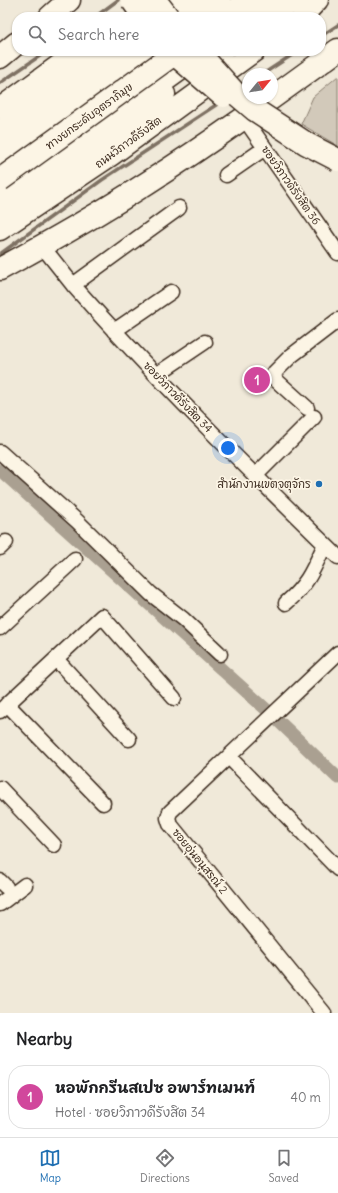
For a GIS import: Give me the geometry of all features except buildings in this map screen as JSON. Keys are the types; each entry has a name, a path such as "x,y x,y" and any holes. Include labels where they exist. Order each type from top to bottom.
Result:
{"main road":[{"path":"132,0 140,12"},
{"path":"137,12 155,0 164,12"},
{"path":"163,12 179,0"},
{"path":"184,12 201,0"},
{"path":"202,12 219,0"},
{"path":"232,12 248,0"},
{"path":"259,12 276,0"},
{"path":"278,12 296,0"},
{"path":"307,12 318,0"},
{"path":"0,57 12,47"},
{"path":"0,269 42,246 147,183 254,111 338,50"},
{"path":"0,108 71,56"},
{"path":"0,130 101,56"},
{"path":"0,144 123,56"},
{"name":"ทางยกระดับอุตราภิมุข","path":"0,159 142,56"},
{"name":"ทางยกระดับอุตราภิมุข","path":"0,180 171,56"},
{"path":"177,56 218,92 233,102 254,111 307,144 338,160"},
{"path":"0,199 198,56"},
{"path":"202,56 235,93 254,111"},
{"path":"0,216 216,56"},
{"name":"ถนนวิภาวดีรังสิต","path":"0,230 112,155 248,56"},
{"path":"254,111 324,72 338,68"}],"street":[{"name":"ซอยวิภาวดีรังสิต 36","path":"254,111 265,148 338,253"},
{"path":"226,175 265,148"},
{"path":"73,285 179,208"},
{"name":"ซอยวิภาวดีรังสิต 34","path":"42,246 73,285 156,375 255,476 338,556"},
{"path":"114,331 171,292"},
{"path":"255,476 310,412 277,381 273,375 291,356 338,320"},
{"path":"156,375 204,342"},
{"path":"0,452 77,521 152,594 183,619 220,654"},
{"path":"286,603 299,592 306,583 326,544"},
{"path":"0,628 75,559"},
{"path":"103,803 3,707 56,660 102,616 174,698"},
{"name":"ซอยอุ่นอนุสรณ์ 2","path":"324,1013 168,821 168,818 170,812 338,653"},
{"path":"56,660 129,739"},
{"path":"228,757 338,869"},
{"path":"0,788 54,845"},
{"path":"0,904 25,885"}],"shaded area":[{"path":"338,76 338,146 301,124 313,97"}],"waterway":[{"path":"102,12 118,0"},
{"path":"326,33 338,25"},
{"path":"0,83 40,56"},
{"path":"272,68 290,56"},
{"path":"0,254 102,180 219,103"},
{"path":"0,470 268,711 338,778"}],"place":[{"name":"หอพักกรีนสเปซ อพาร์ทเมนท์","path":"257,380"},
{"name":"สำนักงานเขตจตุจักร","path":"319,484"}]}
